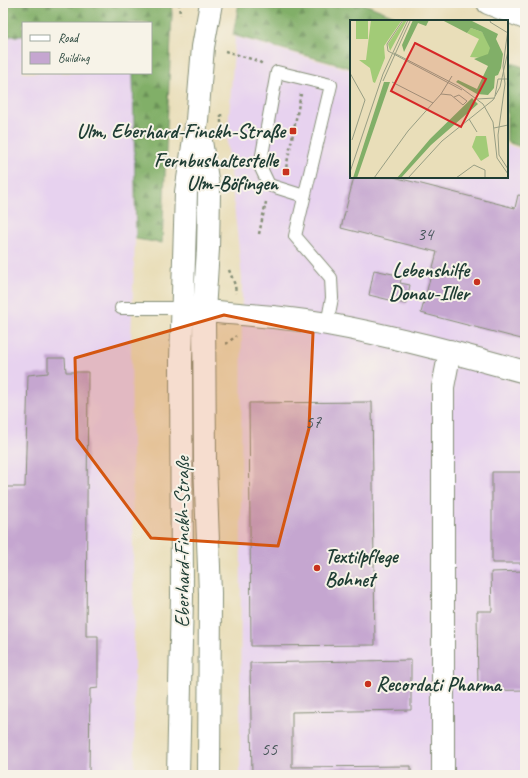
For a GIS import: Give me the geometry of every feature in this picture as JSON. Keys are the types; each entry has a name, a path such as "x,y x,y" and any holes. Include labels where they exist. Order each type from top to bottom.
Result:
{"street":[{"name":"Eberhard-Finckh-Straße","path":"209,775 210,593 205,463 193,310 186,192 197,120 200,71 211,3"},
{"path":"488,3 525,18"},
{"name":"Eberhard-Finckh-Straße","path":"178,775 182,596 181,360 193,310"},
{"path":"193,310 253,315 327,324 450,351 525,372"},
{"path":"443,775 443,387 450,351"}],"lane":[{"path":"304,196 270,185 260,166 277,72 330,85 295,236 331,278 332,298 327,324"},
{"path":"121,308 193,310"}],"path":[{"path":"179,3 180,15"},
{"path":"225,51 258,61 277,72"},
{"path":"282,190 303,79"},
{"path":"259,234 270,185"}],"highlighted area":[{"path":"224,315 313,333 309,428 278,546 151,538 77,439 75,358"}],"shaded area":[{"path":"22,36 22,74 133,74 135,240 131,340 135,775 3,775 3,37"},
{"path":"235,37 350,70 350,178 508,178 508,145 525,150 525,775 240,775 242,278 227,141"}],"green space":[{"path":"3,3 171,3 172,14 162,243 136,239 133,74 152,74 152,22 22,22 22,36 3,36"},
{"path":"239,3 362,3 404,20 350,20 350,68 233,35"},
{"path":"508,61 525,68 525,148 508,142"}],"building":[{"name":"Lebenshilfe Donau-Iller","path":"354,178 398,178 515,208 518,195 525,196 525,340 421,313 437,252 341,228"},
{"path":"374,270 402,276 400,283 410,285 406,304 369,295"},
{"path":"48,358 65,358 66,372 88,372 86,636 98,636 98,688 90,689 89,775 3,775 3,487 25,487 28,375 48,373"},
{"path":"372,402 375,645 251,646 249,403"},
{"path":"492,472 525,472 525,563 492,563"},
{"path":"525,571 525,690 478,691 477,611 492,611 491,572"},
{"path":"411,660 411,710 292,712 292,767 411,766 411,775 252,775 250,663"}],"place":[{"name":"Ulm, Eberhard-Finckh-Straße","path":"293,131"},
{"name":"Fernbushaltestelle Ulm-Böfingen","path":"286,172"},
{"name":"Lebenshilfe Donau-Iller","path":"477,282"},
{"name":"Textilpflege Bohnet","path":"317,568"},
{"name":"Recordati Pharma","path":"368,684"}]}
